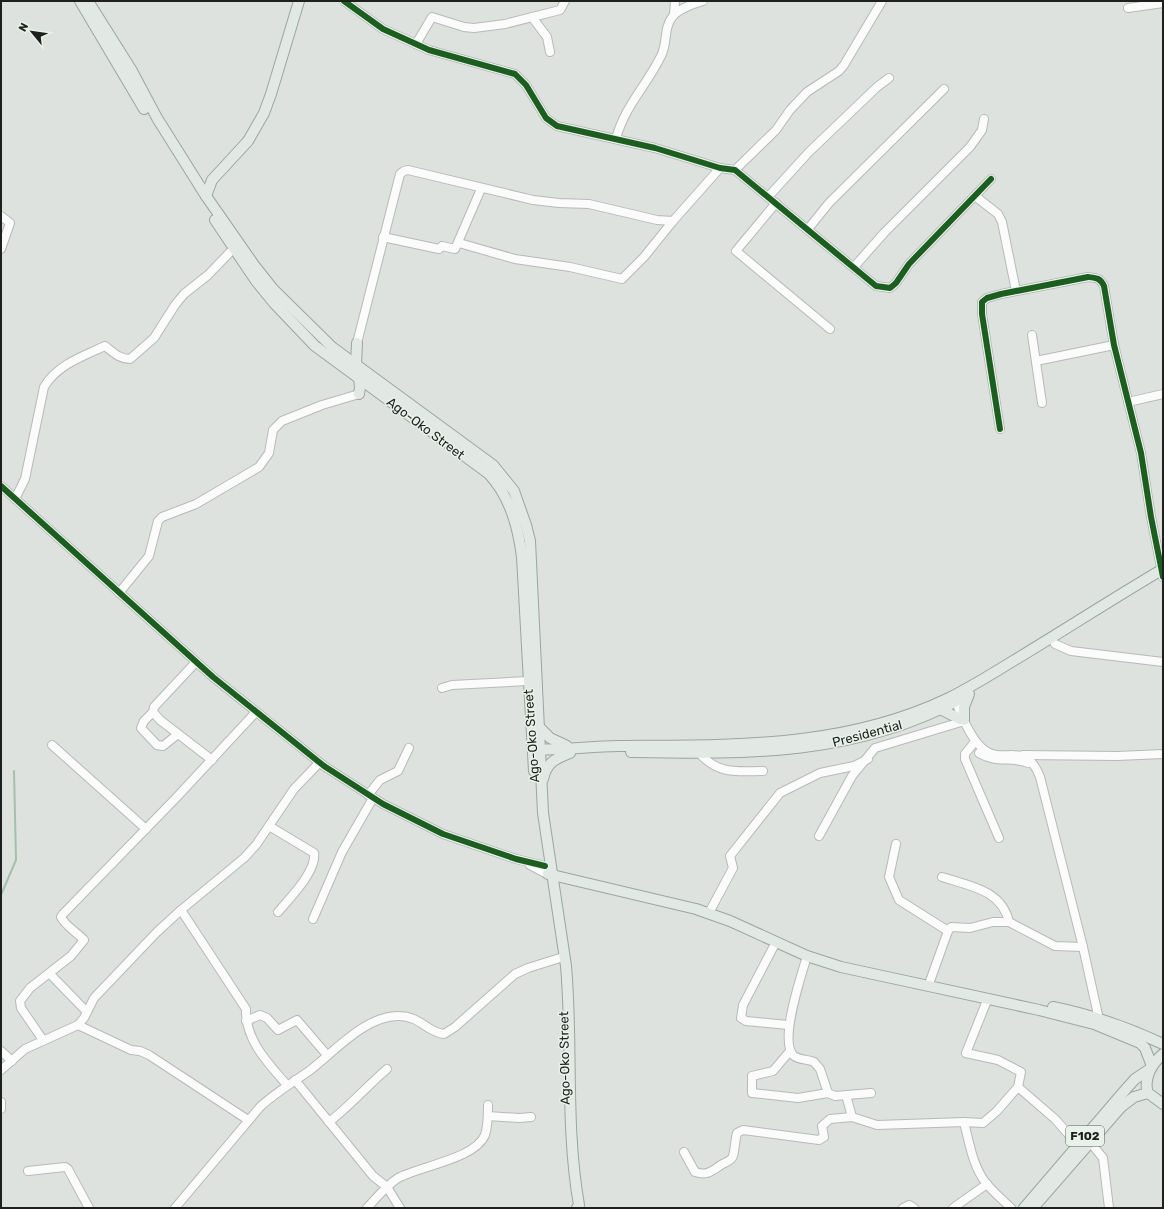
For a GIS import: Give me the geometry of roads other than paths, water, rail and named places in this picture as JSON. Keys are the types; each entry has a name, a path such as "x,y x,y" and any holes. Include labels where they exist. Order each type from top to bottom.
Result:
{"main road":[{"path":"80,1 128,73"},
{"path":"88,1 155,121 234,249 274,303 318,342 356,364 493,465 514,491 530,541 538,726 536,752 542,786 543,813 549,870 568,989 570,1113 575,1206"},
{"path":"200,186 240,142 257,116 272,74 294,1"},
{"path":"206,196 212,180 248,141 264,113 272,94 299,1"},
{"path":"163,133 254,265 318,342"},
{"path":"192,173 208,176"},
{"path":"333,352 351,350 357,343"},
{"path":"356,364 357,343"},
{"name":"Ago-Oko Street","path":"333,352 359,378 489,474 502,490 516,523 520,540 524,579 528,681 536,752 537,815 549,870 560,958 565,1042 566,1122 575,1206"},
{"path":"359,378 359,394"},
{"path":"359,394 373,388"},
{"path":"542,786 545,770 549,764 554,759 570,750 723,746 812,739 887,721 953,700 1162,572"},
{"name":"Presidential","path":"536,752 570,750 699,753 788,750 818,746 893,727 940,710 953,700 969,694 1055,644 1162,572"},
{"path":"940,710 962,720 964,707 969,694"},
{"path":"538,726 550,738 570,750"},
{"path":"549,870 683,900 711,909 826,957 849,964 930,981 1133,1030 1163,1044"},
{"path":"549,870 696,909 730,921 807,956 841,967 1097,1021 1140,1043 1145,1048 1151,1067 1146,1085 1148,1093 1163,1104"},
{"name":"F102","path":"1024,1208 1135,1079 1151,1067 1163,1054"},
{"name":"F102","path":"1033,1208 1127,1102 1141,1094 1148,1093"}],"street":[{"path":"344,1 383,29 429,50 515,74 526,85 546,118 557,126 694,158 720,168 735,170 876,286 890,288 896,283 909,264 991,179"},
{"path":"416,44 432,17 464,27 474,28 505,24 560,10 565,1"},
{"path":"616,139 626,112 661,56 664,47 665,31 674,14 675,1"},
{"path":"674,14 703,1"},
{"path":"735,170 776,130 790,110 807,92 839,71 882,1"},
{"path":"1128,8 1163,3"},
{"path":"532,17 547,37 550,52"},
{"path":"768,197 809,152 877,87 889,78"},
{"path":"808,229 829,203 944,89"},
{"path":"854,267 884,233 970,147 982,130 984,119"},
{"path":"458,242 515,259 570,267 622,279 644,257 673,221 720,168"},
{"path":"357,343 400,174 404,171 408,170 481,189 533,200 589,204 657,220 673,221"},
{"path":"383,237 439,249 442,246 455,249 481,189"},
{"path":"975,196 998,214 1002,222 1016,291"},
{"path":"776,203 736,251 830,329"},
{"path":"1,216 10,223 1,249"},
{"path":"15,498 25,479 44,387 48,380 57,371 74,360 105,346 119,357 130,359 154,338 175,305 184,294 208,275 234,249"},
{"path":"1000,429 982,314 982,302 987,298 1016,291 1088,277 1102,280 1114,345 1141,453 1162,572"},
{"path":"1032,335 1042,403"},
{"path":"1036,361 1114,345"},
{"path":"119,593 149,556 158,521 162,517 196,504 259,467 269,453 273,430 285,419 322,405 359,394"},
{"path":"1128,402 1163,394"},
{"path":"3,488 196,662 319,762 370,796 443,834 549,870"},
{"path":"1055,644 1071,651 1163,662"},
{"path":"178,734 163,746 157,745 141,728 144,721 153,712 154,707 196,662"},
{"path":"442,688 452,685 528,681"},
{"path":"953,700 973,744 980,753 989,758 1022,760 1034,769 1081,946"},
{"path":"153,712 160,720 212,760"},
{"path":"43,1040 22,1008 20,1001 30,988 50,974 71,956 84,940 63,921 61,917 146,830 256,712"},
{"path":"962,720 982,748 996,754 1117,756 1163,754"},
{"path":"819,836 852,776 868,759 875,748 962,720"},
{"path":"973,744 966,754 965,759 999,838"},
{"path":"52,745 146,830"},
{"path":"313,919 342,852 370,796 380,780 398,771 409,748"},
{"path":"699,753 712,765 724,770 763,771"},
{"path":"1018,755 1031,761 1036,766 1040,777 1081,946 1097,1021"},
{"path":"711,909 733,868 730,856 731,853 744,841 780,793 820,773 854,766 868,759"},
{"path":"1,1070 25,1049 78,1025 94,998 156,932 235,867 256,845 294,790 319,762"},
{"path":"269,826 314,853 315,859 310,870 278,912"},
{"path":"896,844 889,877 899,900 948,931"},
{"path":"942,878 991,894 1000,901 1007,910 1009,922"},
{"path":"181,910 246,1009 246,1021 257,1049 287,1085"},
{"path":"930,981 948,931 951,927 970,928 993,922 1009,922 1055,946 1081,946"},
{"path":"776,942 743,1005 741,1018 746,1021 788,1025"},
{"path":"807,956 788,1025 790,1051 793,1055 799,1058 814,1062 820,1069 828,1093"},
{"path":"175,1208 228,1146 248,1120 273,1095 359,1031 379,1019 398,1016 411,1017 438,1033 444,1034 455,1027 515,974 528,968 560,958"},
{"path":"50,974 87,1012"},
{"path":"684,1152 695,1172 700,1174 715,1171 733,1157 736,1136 740,1131 819,1140 824,1137 822,1126 830,1119 852,1117 877,1125 964,1122 983,1123 997,1111 1018,1087 1021,1072 998,1060 966,1054 988,998"},
{"path":"246,1021 260,1015 267,1018 278,1030 297,1020 327,1055"},
{"path":"78,1025 126,1048 149,1055 248,1120"},
{"path":"1,1051 12,1061"},
{"path":"790,1051 772,1071 752,1076 752,1093 798,1098 828,1093 835,1096 871,1093"},
{"path":"329,1122 347,1108 365,1088 387,1069"},
{"path":"295,1080 373,1176 387,1187 400,1208"},
{"path":"1018,1087 1055,1119 1078,1145"},
{"path":"846,1095 852,1117"},
{"path":"1,1102 1,1109"},
{"path":"367,1208 387,1187 410,1173 457,1157 478,1145 484,1136 488,1116 488,1105"},
{"path":"488,1116 519,1118 531,1117"},
{"path":"964,1122 970,1146 986,1184 1011,1208"},
{"path":"1090,1142 1102,1158 1109,1208"},
{"path":"28,1171 65,1167 68,1168 89,1208"},
{"path":"953,1208 986,1184"},
{"path":"903,1208 909,1205 914,1208"}],"waterway":[{"path":"1,895 16,860 14,771"}]}
